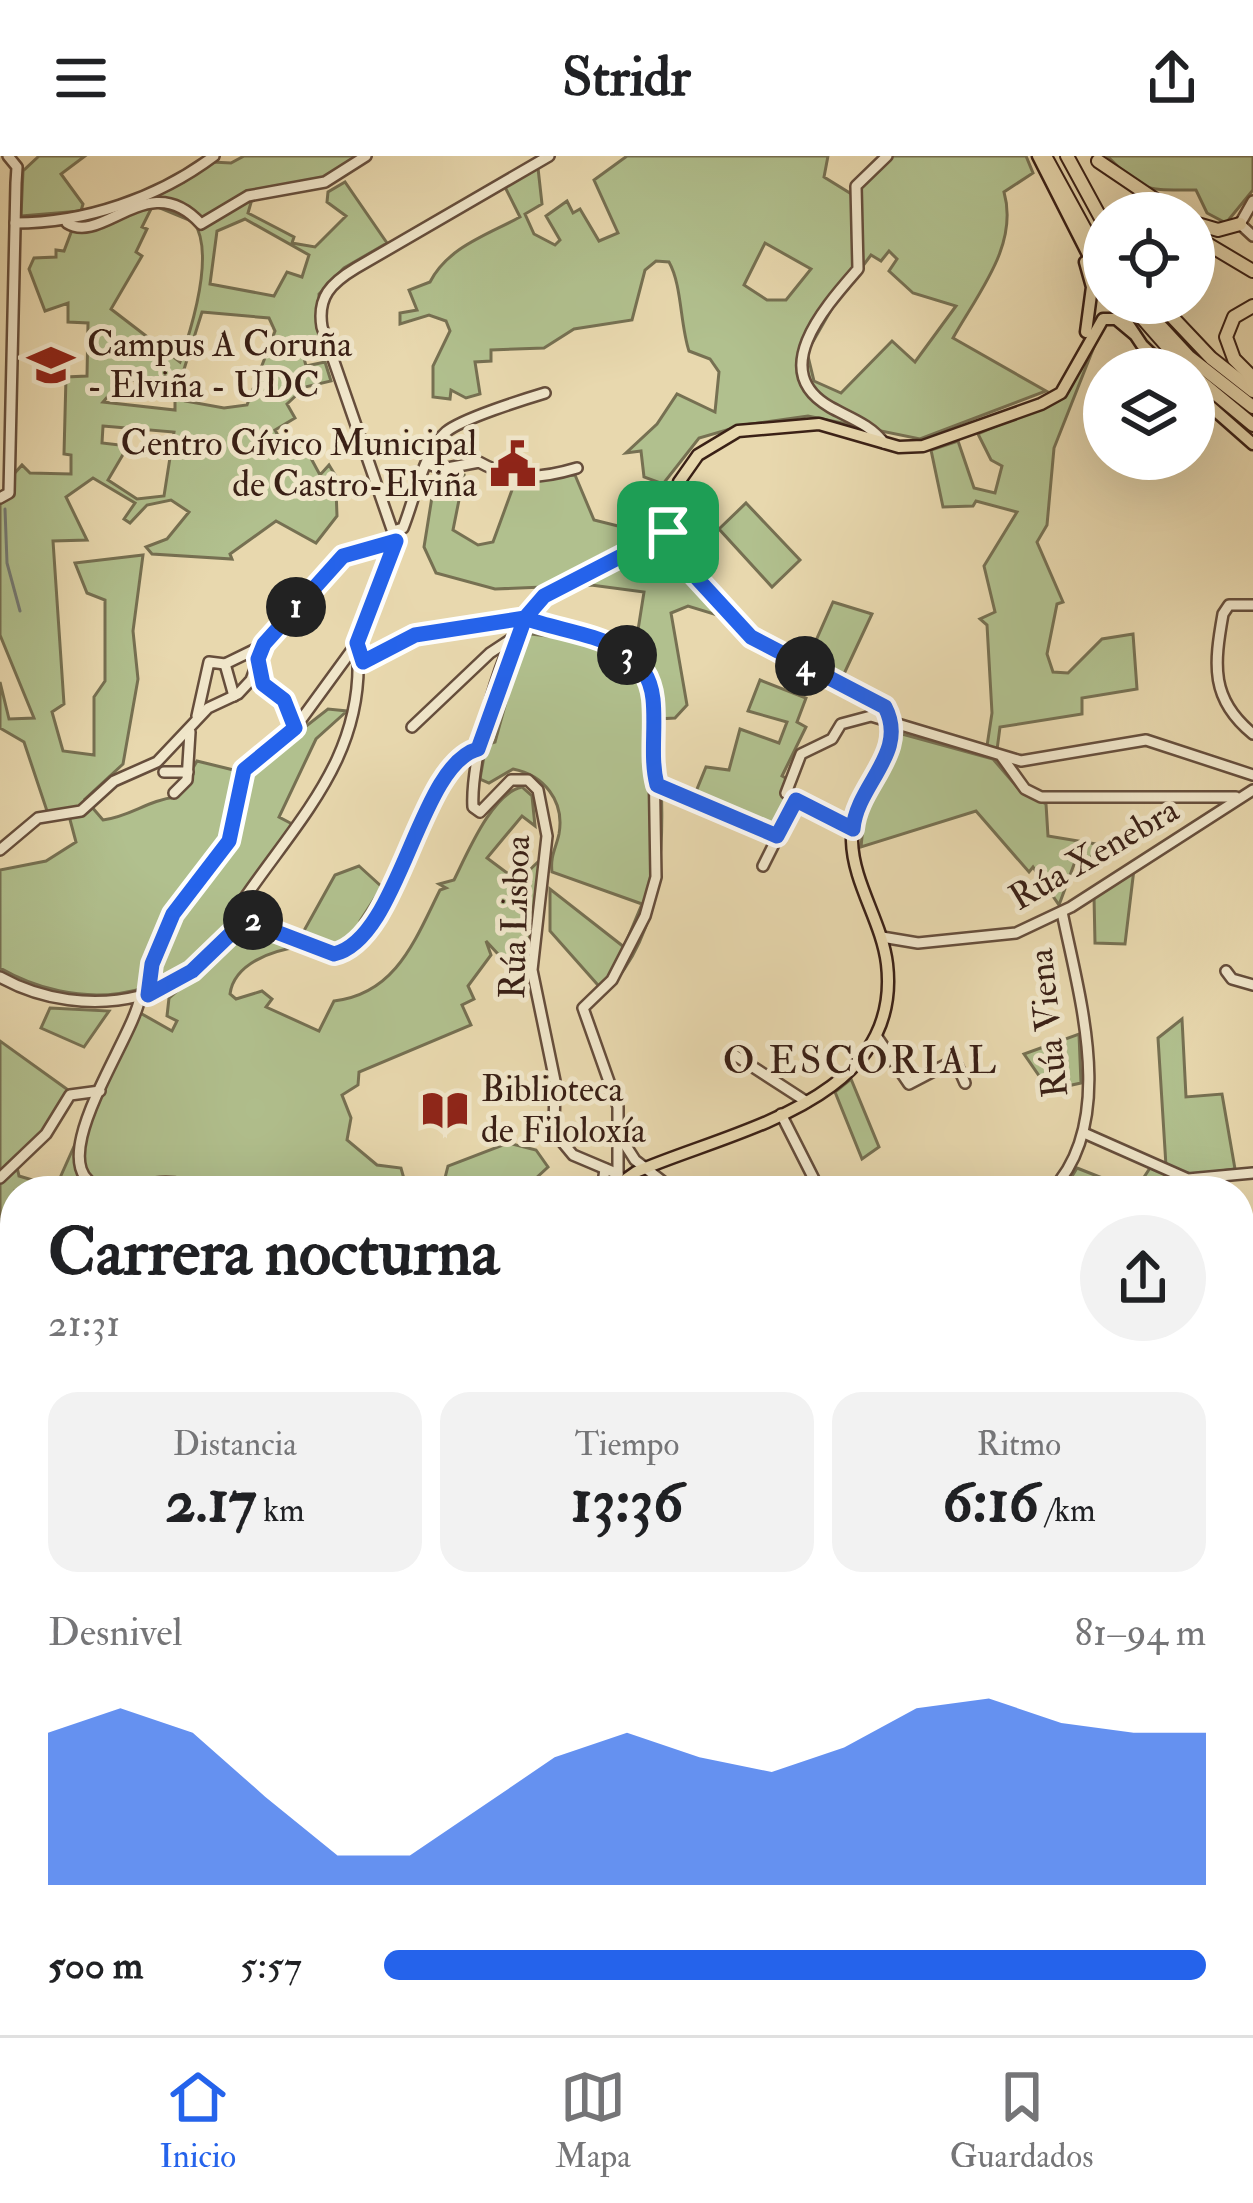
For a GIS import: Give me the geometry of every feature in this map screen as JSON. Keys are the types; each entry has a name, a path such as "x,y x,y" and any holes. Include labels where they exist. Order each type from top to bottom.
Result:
{"highway":[{"path":"1044,156 1083,218"},
{"path":"1044,156 1083,226"},
{"path":"1067,156 1087,192"},
{"path":"1096,158 1134,192"},
{"path":"1096,158 1145,192"},
{"path":"1215,229 1240,224"},
{"path":"1215,248 1253,271"},
{"path":"1253,306 1234,317 1226,337 1234,359 1253,378"},
{"path":"1147,324 1168,348"},
{"path":"1158,324 1189,357 1253,407"},
{"path":"1179,324 1211,358 1253,391"},
{"path":"1215,393 1253,425"}],"main road":[{"path":"1044,156 1092,287 1080,354"},
{"path":"1069,220 1083,246"},
{"path":"632,1176 806,1102 852,1070 877,1037 888,993 882,937 856,867 853,829 890,748 893,723 869,694 751,637 682,562 668,532 670,504 688,468 714,442 733,434 819,424 884,443 923,446 1041,404 1060,393 1103,319 1116,319 1147,348"},
{"path":"1128,324 1134,334"},
{"path":"1215,411 1253,444"}],"street":[{"path":"68,223 183,179 214,156"},
{"path":"15,224 86,226 157,201 181,208 202,224 248,196 340,176 366,156"},
{"path":"85,1176 77,1148 144,996 173,914 229,841 244,770 295,728 357,643 394,536 322,328 321,303 345,274 549,156"},
{"path":"884,443 876,431 815,398 800,377 799,356 843,284 858,269 856,186 887,156"},
{"path":"2,497 6,303 17,167 4,158"},
{"path":"1253,201 1240,224 1253,236"},
{"path":"0,850 38,818 81,811 114,781 157,762 193,724 251,680 264,644 343,556 403,528 419,475 442,434 545,393"},
{"path":"428,464 442,469 479,462 499,474 532,478 577,468"},
{"name":"Rúa Lisboa","path":"618,1174 566,1150 552,1126 555,1081 532,983 548,850 538,790 528,780 511,780 486,811 475,810 478,749 516,636 544,596 668,532"},
{"path":"1253,605 1229,605 1223,614 1215,678 1219,698 1253,734"},
{"path":"359,662 415,635 525,618 594,636 634,660 652,696 658,862 650,904 612,980 583,1008 618,1107 618,1174"},
{"path":"412,727 490,653 516,636"},
{"path":"0,977 64,1002 115,1003 144,996 192,971 235,925 246,896 276,850 298,831 358,710 357,643"},
{"path":"174,793 188,772 193,724 208,662 225,664 264,644"},
{"path":"258,659 263,684 284,700 295,728"},
{"path":"225,664 234,696"},
{"path":"853,829 786,793 800,754 832,739 841,724 871,716 1021,761 1146,740 1253,775"},
{"path":"235,925 258,922 334,954 353,947 378,911 442,785 460,758 478,749"},
{"path":"1001,756 1025,789 1042,797 1236,797"},
{"path":"164,772 188,772"},
{"path":"657,785 777,836"},
{"name":"Rúa Xenebra","path":"882,937 918,943 1003,935 1062,912 1253,790"},
{"path":"763,866 796,800"},
{"path":"246,896 258,922"},
{"name":"Rúa Viena","path":"1062,912 1083,1028 1084,1133 1064,1176"},
{"path":"1226,970 1232,979 1253,985"},
{"path":"877,1037 909,1084 955,1060 965,1083"},
{"path":"736,1056 806,1102"},
{"path":"2,1176 46,1134 70,1095 100,1090"},
{"path":"781,1114 812,1176"},
{"path":"1084,1133 1181,1176"},
{"path":"619,1135 630,1154 658,1176"},
{"path":"605,1169 606,1176"},
{"path":"1220,1176 1253,1173"}],"green space":[{"path":"39,156 85,156 61,174 83,204 81,211 21,216 23,171"},
{"path":"244,156 357,156 328,177 252,199 248,213 294,237 292,243 315,247 346,216 327,202 328,192 345,182 387,243 344,268 319,294 320,340 301,346 306,366 325,362 331,381 305,387 287,404 295,418 275,430 281,441 300,438 320,475 329,465 343,488 336,489 337,516 316,543 276,521 230,554 232,559 152,554 146,547 167,539 189,512 171,500 147,505 130,523 124,519 135,503 93,478 66,497 87,540 53,541 64,704 52,712 63,751 94,755 94,697 105,681 105,600 87,593 75,563 143,555 133,631 138,679 123,764 85,799 103,820 176,797 197,761 246,773 328,709 347,711 316,739 279,817 296,826 200,956 148,987 89,995 59,991 0,968 0,870 46,861 76,842 68,812 48,814 24,742 0,728 0,682 9,719 34,718 0,635 0,504 11,496 13,475 22,465 30,473 71,474 71,455 64,454 66,377 87,376 88,323 68,322 68,303 45,311 29,269 34,258 56,257 56,250 64,251 75,222 184,182 212,162 231,163","holes":["153,205 194,222 200,236 199,291 180,362 111,309 142,256 136,252 147,229 142,227","245,219 309,255 302,277 287,272 274,296 210,284 217,231","202,312 269,318 275,331 247,405 224,408 185,401 180,382","175,376 175,410 103,402 121,381","103,426 174,432 164,496 137,499 108,480 128,446 102,443"]},
{"path":"627,156 828,156 824,177 858,198 858,187 891,156 1026,156 1033,173 1004,192 1007,212 1001,250 953,338 1046,391 920,439 808,416 744,425 699,438 663,484 644,477 641,451 626,453 657,424 677,394 715,412 719,372 710,359 689,351 673,271 669,262 656,261 645,270 632,320 574,329 544,348 491,350 491,361 475,362 480,394 466,398 451,390 450,399 433,397 433,366 450,331 446,321 429,315 400,324 400,313 417,310 409,290 430,282 458,251 520,217 505,187 538,168 542,204 525,214 534,234 555,245 560,240 546,216 567,201 573,213 580,209 599,241 618,233 594,180","holes":["765,243 811,269 786,300 767,300 744,285","889,251 897,259 889,271 913,293 956,306 915,362 892,341 841,393 814,381 807,352 835,303 871,255 881,261"]},
{"path":"1107,156 1253,156 1253,190 1226,223 1215,217 1215,192 1146,187"},
{"path":"1083,360 1083,375 1054,448 1047,525 1037,542 1063,602 1057,604 1047,654 1053,672 1068,673 1102,639 1133,634 1137,689 1082,698 1082,714 1000,727 997,750 987,746 992,713 987,625 980,619 995,612 984,566 1017,512 976,501 973,506 943,507 931,450 958,441 974,488 995,493 1002,466 991,460 978,434 1062,397"},
{"path":"436,472 464,475 453,530 478,545 493,542 516,479 575,475 594,520 646,533 658,521 663,546 717,615 688,606 671,613 687,705 675,718 658,719 662,827 654,899 628,964 605,993 550,931 550,889 624,947 642,904 552,872 559,810 542,783 513,769 489,783 480,779 486,745 495,742 522,643 531,634 588,641 632,668 644,592 591,585 495,589 436,573 424,547"},
{"path":"746,503 800,560 772,587 719,529"},
{"path":"833,602 872,614 843,676 807,661"},
{"path":"760,680 806,698 797,722 806,727 782,776 789,780 792,800 777,831 693,799 706,767 729,770 740,729 779,743 787,722 748,711"},
{"path":"902,734 993,759 1018,788 1046,804 1048,836 1096,844 1091,859 1076,859 1059,905 1033,867 1029,872 976,811 861,847 864,815"},
{"path":"522,787 532,796 535,826 522,816 487,858 518,881 541,859 526,963 510,967 486,941 491,955 468,986 474,999 462,1005 471,1025 359,1072 358,1085 342,1095 351,1118 347,1140 377,1165 401,1168 403,1176 61,1176 135,1010 172,1031 177,1021 167,1016 169,998 244,932 256,930 300,947 267,955 247,967 230,994 236,999 262,991 272,999 266,1007 319,1031 334,1001 373,988 401,962 440,890 446,888 439,884 454,880 491,812"},
{"path":"359,866 382,887 360,921 361,931 333,945 301,936 335,875"},
{"path":"1134,869 1125,944 1095,943 1094,896"},
{"path":"50,1008 109,1011 84,1047 41,1028"},
{"path":"1182,1019 1186,1097 1222,1094 1235,1169 1191,1175 1166,1166 1158,1038"},
{"path":"1079,1034 1081,1083 1049,1090 1024,1054"},
{"path":"0,1041 75,1095 45,1141 17,1167 19,1176 0,1176"},
{"path":"851,1079 879,1147 862,1159 835,1092"},
{"path":"508,1143 536,1150 548,1167 538,1176 446,1176 448,1166"},
{"path":"1077,1168 1097,1176 1072,1176"},
{"path":"1150,1168 1179,1176 1145,1176"}],"waterway":[{"path":"5,509 7,563 20,611"}],"place":[{"name":"Campus A Coruña - Elviña - UDC","path":"51,365"},
{"name":"Centro Cívico Municipal de Castro-Elviña","path":"513,464"},
{"name":"Biblioteca de Filoloxía","path":"445,1110"}],"district":[{"name":"O ESCORIAL","path":"861,1060"}],"route":[{"path":"668,532 544,596 525,618 415,635 363,662 359,662 357,643 396,541 343,556 264,644 258,659 263,684 284,700 295,728 244,770 229,841 173,914 152,964 148,995 192,971 245,920 334,954 363,938 442,785 460,758 478,749 525,618 594,636 634,660 652,696 657,785 777,836 796,800 853,829 862,798 890,748 893,723 885,707 869,694 777,654 751,637 682,562 668,532"}]}
